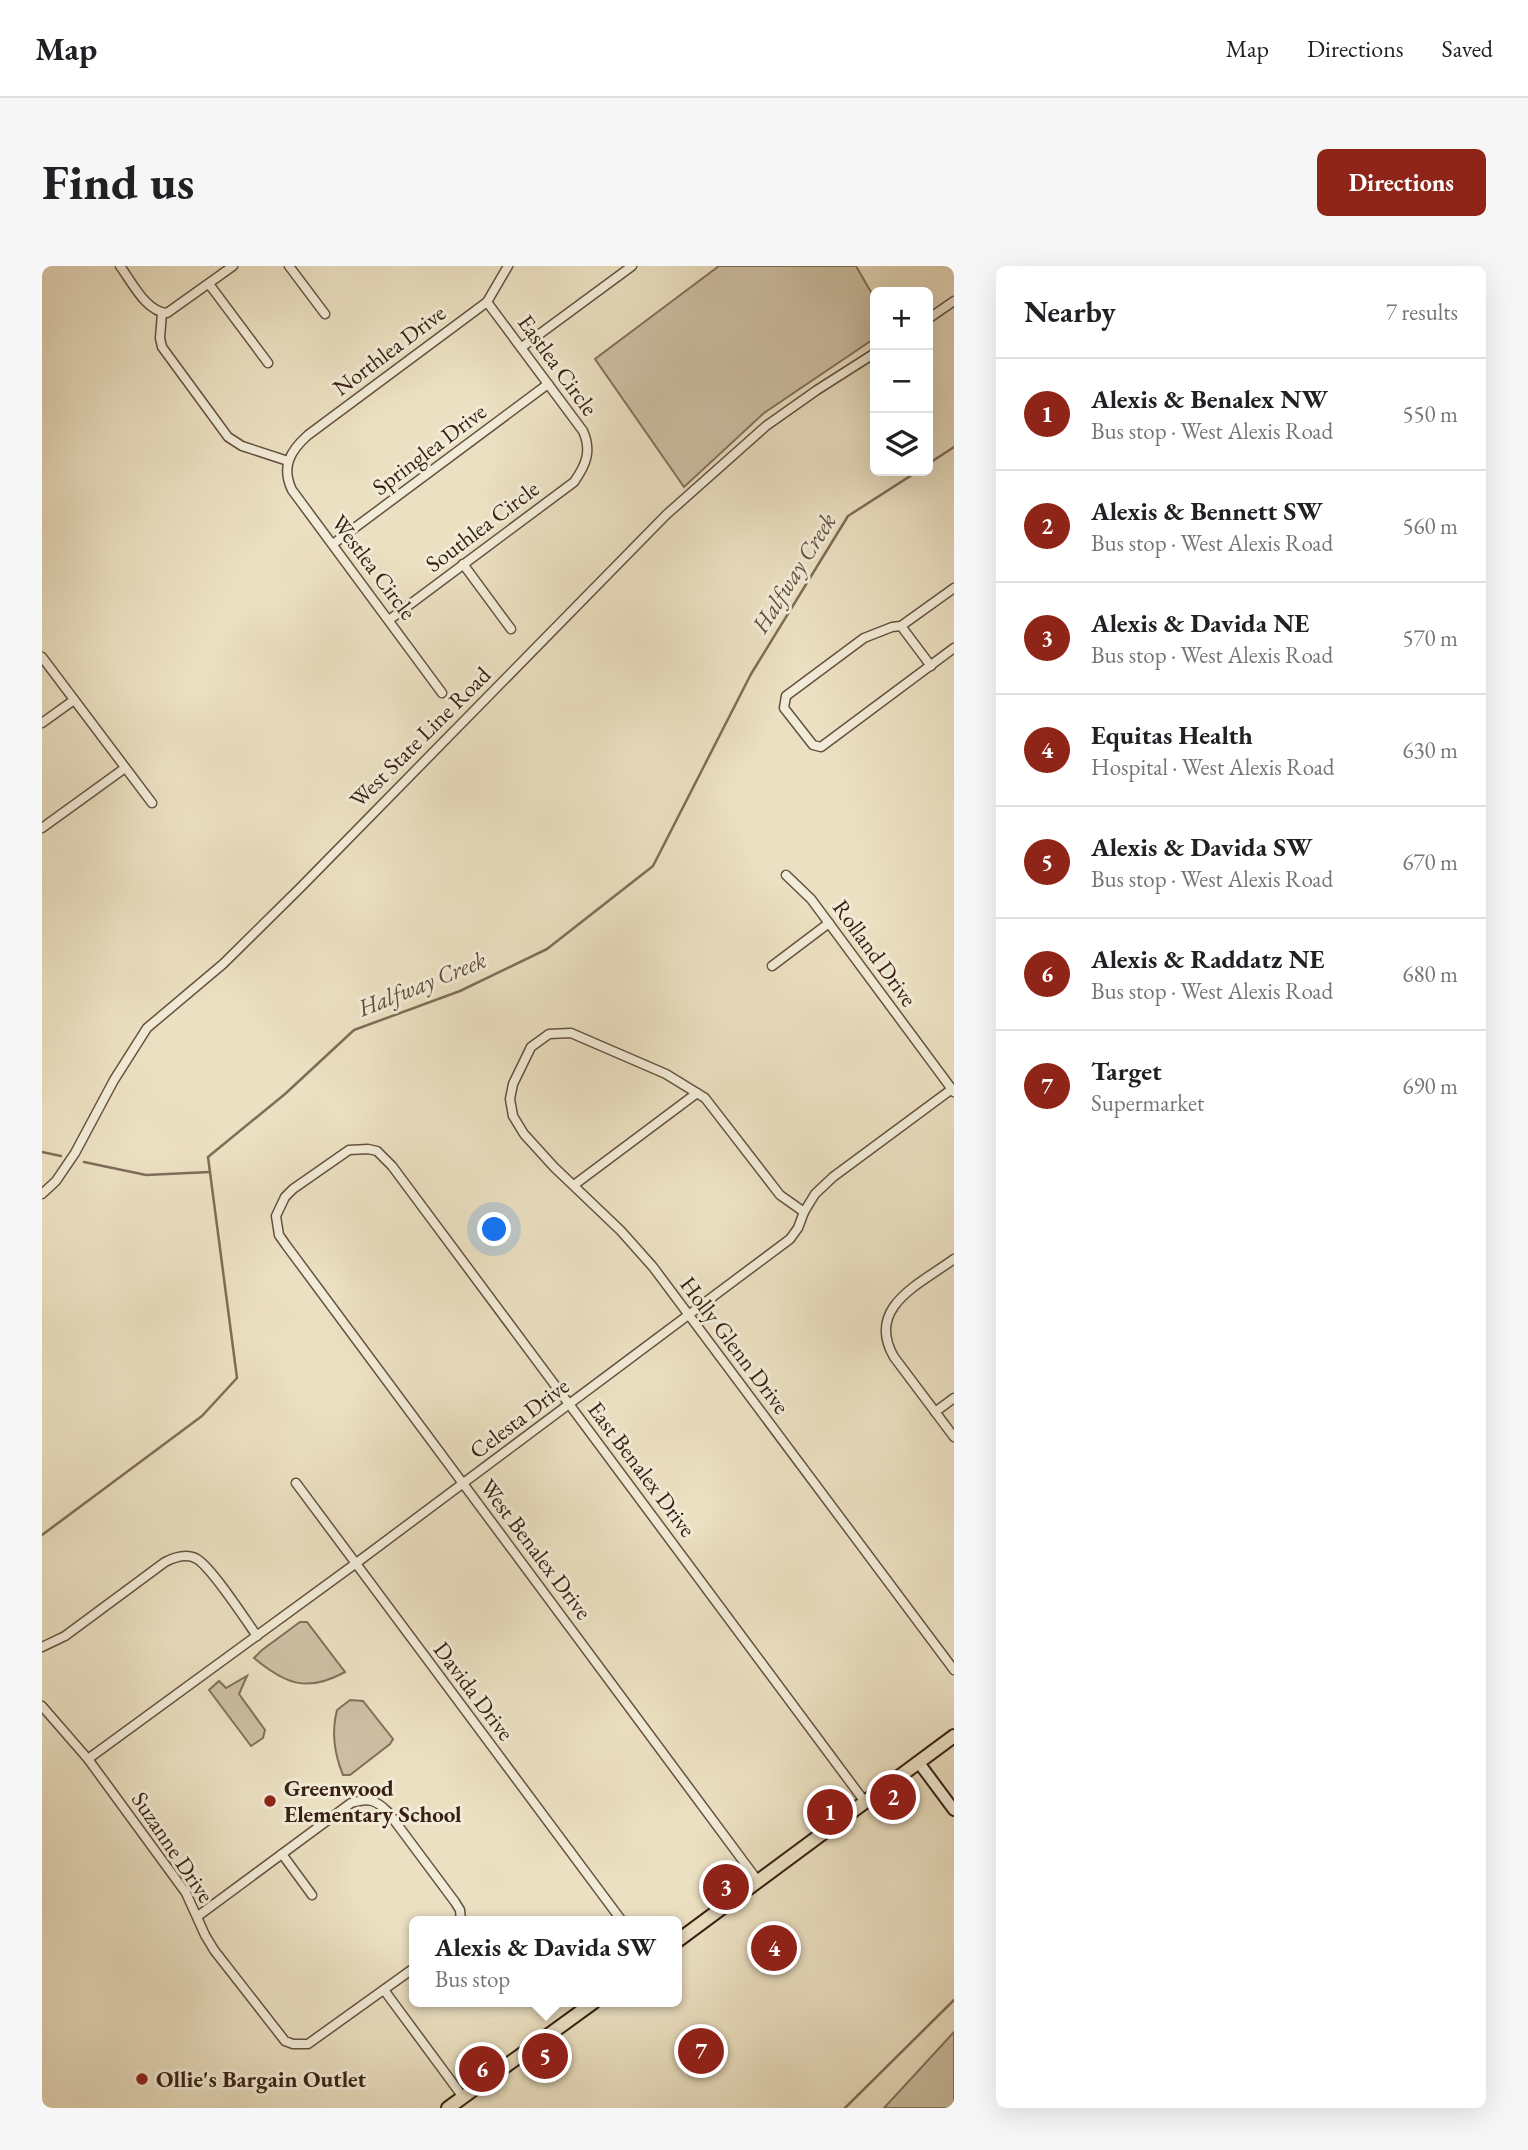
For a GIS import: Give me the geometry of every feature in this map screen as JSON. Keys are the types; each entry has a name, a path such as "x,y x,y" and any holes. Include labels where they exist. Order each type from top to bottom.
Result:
{"main road":[{"path":"682,1938 954,1736"},
{"path":"448,2108 587,2007"}],"street":[{"path":"120,266 149,305 162,313 173,311 233,266"},
{"path":"289,266 325,314"},
{"name":"Northlea Drive","path":"288,461 297,444 308,435 487,302 508,266"},
{"path":"522,347 632,266"},
{"path":"209,284 268,363"},
{"path":"933,316 954,301"},
{"name":"Eastlea Circle","path":"487,302 583,431 588,446 587,455"},
{"path":"162,313 162,347 228,437 242,446 288,461"},
{"name":"West State Line Road","path":"42,1194 56,1181 75,1153 114,1080 147,1028 223,964 666,515 766,426 806,396 870,356"},
{"name":"Springlea Drive","path":"333,544 548,384"},
{"name":"Southlea Circle","path":"389,620 574,482 583,469 587,455"},
{"name":"Westlea Circle","path":"288,461 285,471 292,490 442,693"},
{"path":"463,564 512,629"},
{"path":"954,588 901,626 864,638 786,696 784,708 813,745 821,747 954,648"},
{"path":"901,626 931,666"},
{"path":"42,657 152,803"},
{"path":"42,723 74,699"},
{"path":"42,828 125,768"},
{"name":"Rolland Drive","path":"786,875 811,899 953,1090"},
{"path":"772,966 829,923"},
{"name":"Holly Glenn Drive","path":"697,1093 666,1074 571,1033 549,1034 531,1047 513,1084 510,1099 513,1116 524,1134 640,1250 954,1671"},
{"name":"Celesta Drive","path":"88,1759 355,1564 790,1239 815,1194 833,1177 953,1090"},
{"path":"573,1185 697,1093 715,1109 780,1195 804,1212"},
{"name":"East Benalex Drive","path":"314,1173 349,1150 368,1149 377,1151 385,1158 865,1802"},
{"name":"West Benalex Drive","path":"314,1173 279,1205 276,1216 279,1236 758,1881"},
{"path":"954,1259 895,1303 887,1316 885,1336 888,1346 954,1437"},
{"path":"935,1412 954,1398"},
{"name":"Davida Drive","path":"296,1483 618,1916"},
{"path":"42,1647 65,1636 165,1562 187,1556 197,1558 207,1569 257,1636"},
{"name":"Suzanne Drive","path":"42,1706 88,1759 186,1893 205,1935 285,2041 308,2044 384,1990"},
{"path":"919,1763 954,1810"},
{"path":"198,1916 351,1804 367,1798 379,1803 388,1812 455,1902 460,1916"},
{"path":"282,1854 312,1895"},
{"path":"409,1972 384,1990 463,2097"}],"shaded area":[{"path":"719,266 856,266 870,290 870,341 764,413 684,487 595,359"},
{"path":"300,1622 307,1622 345,1672 319,1682 297,1683 276,1674 254,1658"},
{"path":"247,1676 239,1694 265,1730 263,1738 251,1746 209,1690 219,1681 226,1688"},
{"path":"350,1700 363,1701 393,1739 350,1775 343,1775 337,1759 334,1727 337,1710"},
{"path":"954,2032 954,2108 884,2108"}],"waterway":[{"name":"Halfway Creek","path":"933,461 954,447"},
{"name":"Halfway Creek","path":"42,1535 202,1416 237,1378 208,1157 285,1094 354,1030 460,991 547,949 653,866 751,674 848,516 910,476"},
{"path":"42,1152 61,1156"},
{"path":"84,1162 146,1175 210,1172"},
{"path":"845,2108 954,2000"}],"place":[{"name":"Alexis & Bennett SW","path":"893,1797"},
{"name":"Greenwood Elementary School","path":"270,1801"},
{"name":"Alexis & Benalex NW","path":"830,1812"},
{"name":"Alexis & Davida NE","path":"726,1887"},
{"name":"Equitas Health","path":"774,1948"},
{"name":"Target","path":"701,2051"},
{"name":"Alexis & Davida SW","path":"545,2056"},
{"name":"Alexis & Raddatz NE","path":"482,2069"},
{"name":"Ollie's Bargain Outlet","path":"142,2079"}]}
